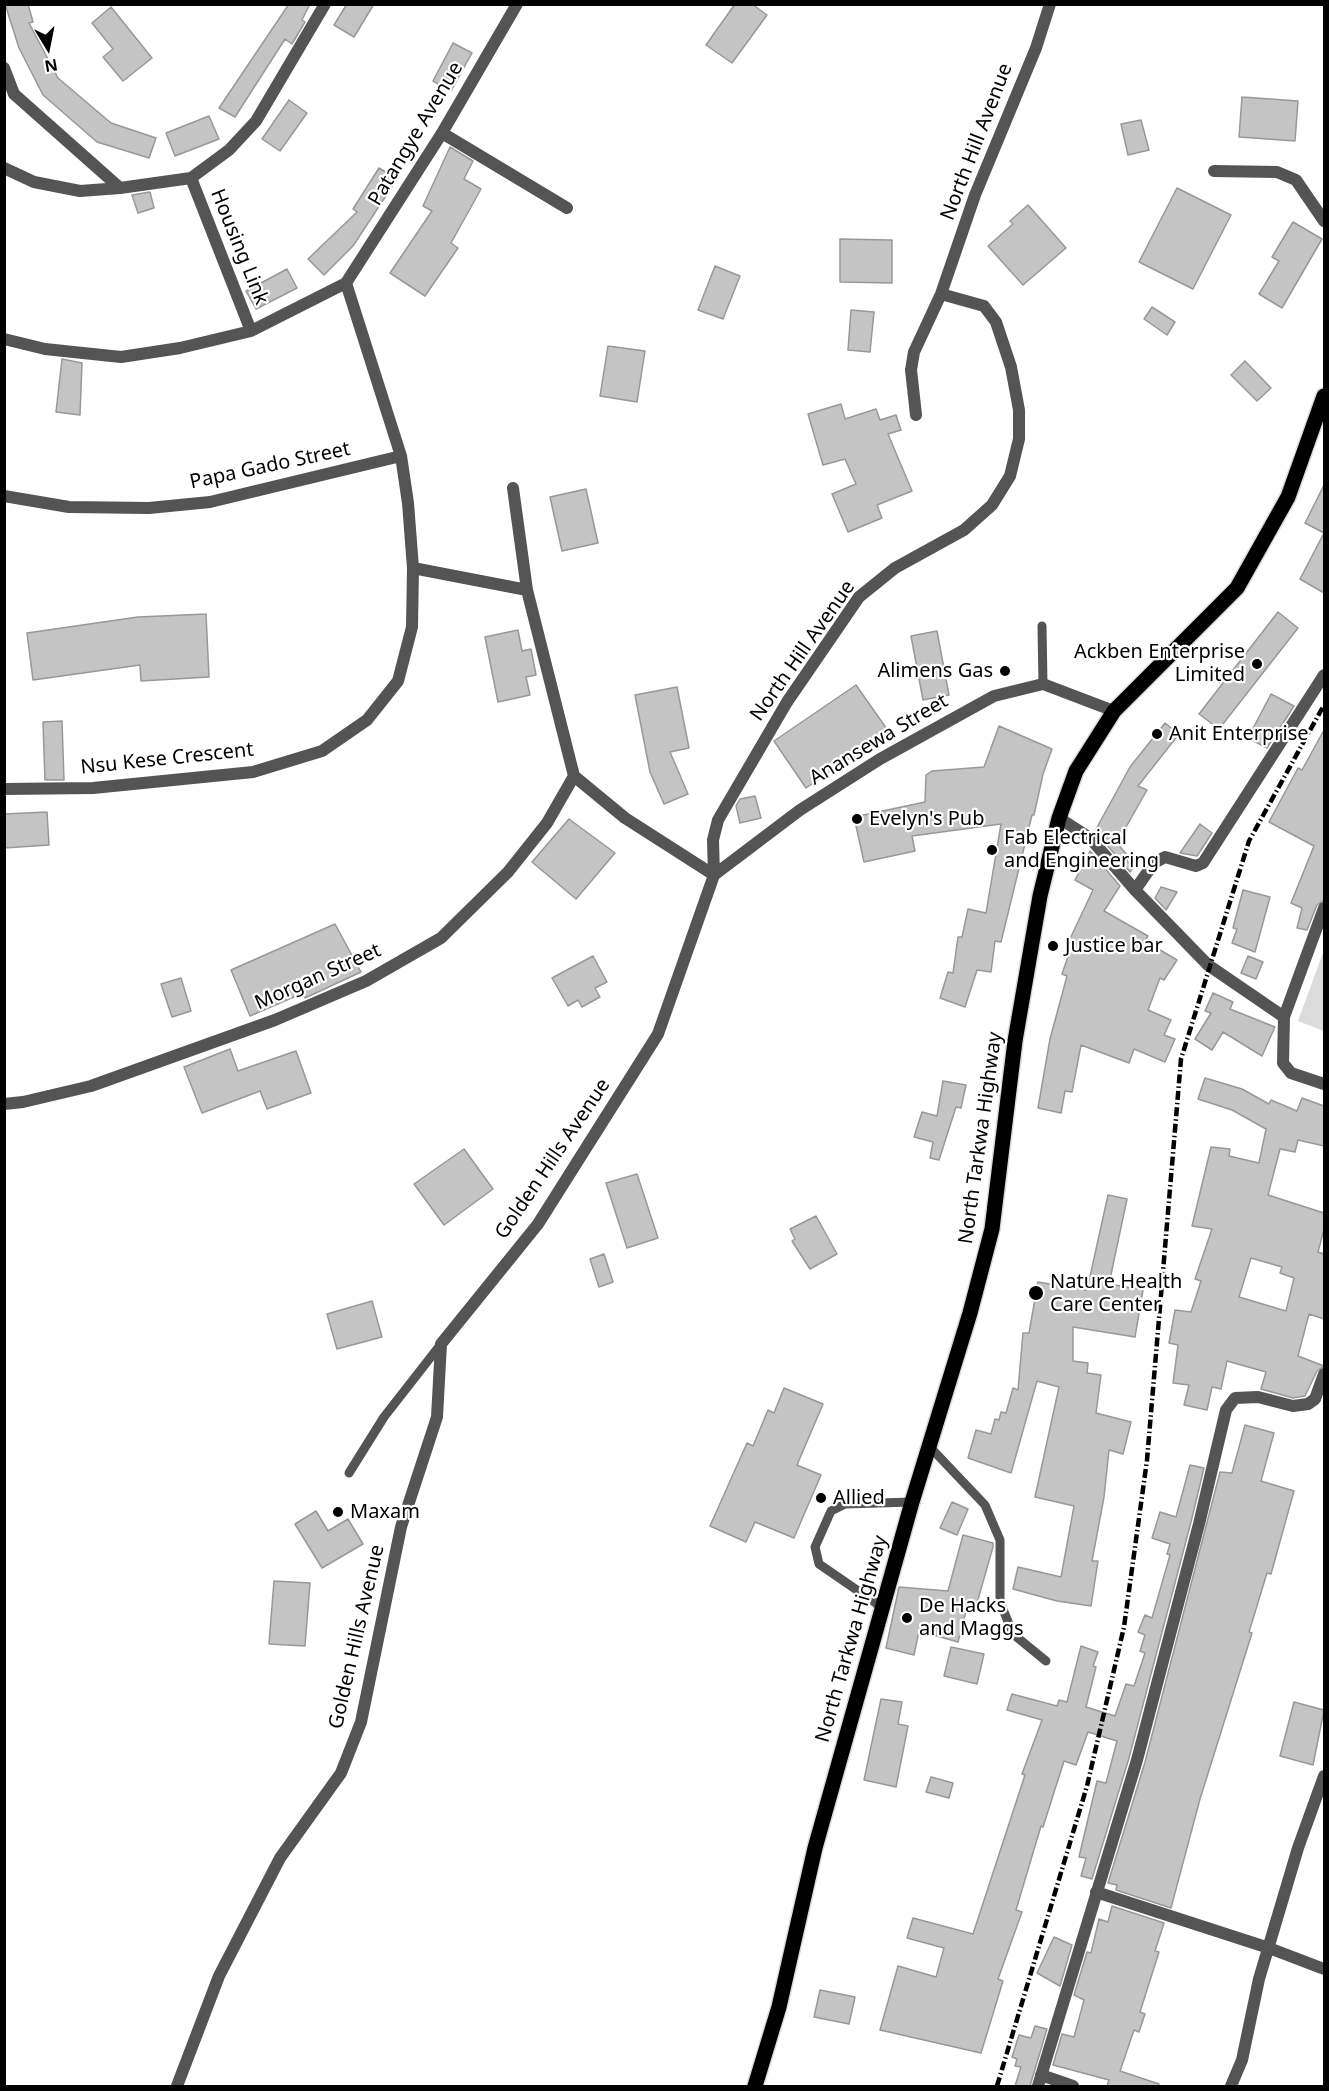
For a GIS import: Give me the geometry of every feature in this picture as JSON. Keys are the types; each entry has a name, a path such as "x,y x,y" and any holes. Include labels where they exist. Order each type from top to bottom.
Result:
{"main road":[{"name":"North Tarkwa Highway","path":"755,2086 779,2007 815,1848 912,1502 970,1313 992,1229 1015,1041 1040,896 1059,818 1076,771 1114,711 1237,588 1288,497 1324,396"}],"street":[{"path":"4,168 34,182 80,191 191,178 229,150 256,121 325,4"},
{"name":"Patangye Avenue","path":"346,283 442,133 517,4"},
{"name":"North Hill Avenue","path":"916,415 911,370 914,352 941,294 975,195 1036,48 1050,4"},
{"path":"4,68 14,94 120,188"},
{"path":"442,133 567,208"},
{"path":"1214,171 1277,172 1296,180 1324,221"},
{"name":"Housing Link","path":"191,178 251,331"},
{"path":"4,339 45,349 121,357 180,348 251,331 346,283"},
{"name":"Nsu Kese Crescent","path":"4,789 93,788 254,772 322,751 367,720 398,681 412,627 413,568 401,456 346,283"},
{"name":"North Hill Avenue","path":"714,875 716,863 713,840 718,820 787,702 859,597 895,568 964,530 992,505 1010,476 1019,439 1019,410 1011,367 996,322 984,306 941,294"},
{"name":"Papa Gado Street","path":"4,496 69,507 149,508 210,502 401,456"},
{"path":"513,488 527,590 574,776 625,818 714,875"},
{"path":"413,568 527,590"},
{"path":"1135,890 1154,863 1165,857 1196,866 1203,863 1324,675"},
{"path":"1043,684 1114,711"},
{"name":"Anansewa Street","path":"714,875 800,810 880,759 994,696 1043,684"},
{"name":"Morgan Street","path":"4,1104 23,1102 91,1086 275,1020 366,981 441,938 514,864 547,823 574,776"},
{"path":"1059,818 1090,838 1135,890 1208,965 1284,1017"},
{"name":"Golden Hills Avenue","path":"177,2086 219,1976 280,1858 341,1773 360,1722 401,1527 437,1417 441,1344 538,1224 658,1034 714,875"},
{"path":"1324,908 1284,1017 1283,1063 1291,1073 1324,1084"},
{"path":"1073,2086 1039,2081 1137,1760 1199,1524 1226,1410 1235,1398 1258,1397 1293,1406 1308,1404 1315,1399 1324,1374"},
{"path":"1231,2086 1242,2060 1269,1948 1298,1848 1324,1776"},
{"path":"1096,1892 1269,1948 1324,1969"}],"lane":[{"path":"1042,626 1043,684"},
{"path":"349,1473 384,1417 441,1344"},
{"path":"929,1446 985,1505 1000,1540 1000,1602 1013,1634 1046,1661"},
{"path":"884,1608 819,1564 815,1547 831,1511 844,1504 912,1502"}],"shaded area":[{"path":"1324,950 1324,1031 1298,1021"}],"building":[{"path":"5,4 28,4 33,22 29,23 58,78 111,123 156,138 149,158 97,142 43,95 19,48"},
{"path":"289,4 310,4 302,20 305,22 292,44 285,39 235,117 219,108"},
{"path":"347,4 374,4 354,37 334,25"},
{"path":"735,4 752,4 767,15 732,63 706,45"},
{"path":"111,7 152,58 123,81 103,57 113,49 92,23"},
{"path":"453,43 472,53 451,91 433,81"},
{"path":"1242,97 1298,101 1295,141 1239,137"},
{"path":"289,100 307,113 280,151 262,139"},
{"path":"209,116 219,139 175,156 166,133"},
{"path":"1141,120 1149,150 1128,155 1121,124"},
{"path":"450,147 473,161 464,179 481,189 451,243 458,248 425,296 390,273 432,211 423,206"},
{"path":"379,168 397,179 353,246 324,275 308,259 357,212 353,209"},
{"path":"1177,188 1231,215 1193,289 1139,262"},
{"path":"150,192 154,208 138,213 132,195"},
{"path":"1028,205 1066,248 1023,285 988,246 1013,224 1010,221"},
{"path":"1293,222 1322,239 1282,308 1259,294 1279,261 1272,257"},
{"path":"840,239 892,240 892,283 840,282"},
{"path":"715,266 740,276 723,319 698,310"},
{"path":"287,269 297,288 256,309 246,291"},
{"path":"1152,307 1175,322 1167,335 1144,319"},
{"path":"851,310 874,312 870,352 848,350"},
{"path":"608,346 645,351 637,402 600,396"},
{"path":"62,359 82,363 80,415 56,412"},
{"path":"1245,361 1271,388 1257,401 1231,375"},
{"path":"841,404 845,419 876,409 880,420 896,415 901,430 888,434 912,491 877,505 882,518 848,532 832,494 856,484 845,459 823,465 808,414"},
{"path":"1324,485 1324,533 1305,523"},
{"path":"586,489 598,543 562,551 550,497"},
{"path":"1324,533 1324,593 1300,579"},
{"path":"1278,612 1298,628 1219,729 1199,714"},
{"path":"206,614 209,677 141,681 140,665 33,680 27,633 138,617"},
{"path":"518,630 522,651 531,649 536,675 526,677 530,695 498,702 485,637"},
{"path":"937,631 949,695 923,700 911,636"},
{"path":"856,685 889,732 806,788 774,741"},
{"path":"677,687 689,748 670,752 688,794 664,804 650,772 635,695"},
{"path":"1271,694 1294,706 1267,748 1248,738"},
{"path":"62,721 64,780 45,780 43,722"},
{"path":"1165,723 1179,734 1138,786 1147,790 1117,843 1127,855 1124,857 1133,868 1130,872 1095,831 1130,767"},
{"path":"999,726 1052,749 1043,774 1034,815 1032,815 1001,942 995,941 991,972 977,970 965,1007 940,998 948,972 953,973 958,937 962,937 968,909 986,913 1001,824 912,836 915,851 864,862 854,817 925,802 926,775 932,771 984,767"},
{"path":"1324,730 1324,900 1317,905 1307,930 1297,928 1302,908 1291,903 1314,846 1269,822 1298,768 1302,770"},
{"path":"755,796 761,818 740,823 736,806 740,799"},
{"path":"47,812 49,845 4,848 4,814"},
{"path":"569,819 615,853 576,899 532,862"},
{"path":"1200,824 1212,833 1197,856 1180,853"},
{"path":"1090,851 1120,886 1104,911 1148,936 1145,941 1177,960 1164,980 1160,978 1148,1010 1171,1020 1164,1035 1175,1039 1165,1062 1134,1049 1129,1063 1081,1045 1072,1092 1065,1091 1061,1113 1038,1108 1050,1039 1067,976 1062,974 1072,945 1068,943 1093,890 1075,880"},
{"path":"1161,887 1177,892 1166,910 1155,898"},
{"path":"1243,890 1270,897 1255,952 1232,943 1237,929 1233,928"},
{"path":"335,924 361,972 305,998 303,993 250,1016 231,970"},
{"path":"593,956 607,982 595,988 600,997 582,1007 578,1000 568,1006 552,978"},
{"path":"1248,956 1263,962 1256,979 1241,973"},
{"path":"181,978 191,1011 172,1017 161,984"},
{"path":"1213,993 1233,1002 1230,1009 1275,1027 1262,1056 1223,1032 1212,1050 1195,1039 1211,1013 1205,1011"},
{"path":"230,1049 238,1071 296,1051 311,1093 267,1109 260,1091 202,1113 184,1067"},
{"path":"1205,1078 1242,1089 1269,1104 1271,1100 1297,1111 1302,1098 1324,1106 1324,1146 1298,1140 1295,1152 1280,1149 1268,1195 1324,1213 1324,1229 1318,1252 1324,1254 1324,1319 1309,1314 1298,1356 1324,1366 1317,1371 1305,1396 1293,1398 1261,1389 1266,1372 1227,1361 1221,1389 1212,1387 1207,1410 1184,1405 1189,1385 1173,1383 1178,1345 1169,1343 1175,1310 1191,1312 1201,1281 1195,1279 1212,1229 1192,1226 1211,1147 1230,1149 1229,1156 1259,1163 1266,1129 1232,1110 1198,1099","holes":["1251,1258 1282,1267 1280,1273 1294,1278 1286,1311 1239,1297"]},
{"path":"943,1081 966,1085 961,1108 956,1107 939,1160 930,1158 933,1142 914,1137 922,1112 937,1116"},
{"path":"464,1149 493,1189 444,1225 414,1184"},
{"path":"637,1174 658,1238 627,1248 606,1183"},
{"path":"1108,1195 1127,1199 1109,1284 1143,1290 1135,1337 1073,1327 1073,1361 1088,1363 1087,1373 1101,1375 1096,1413 1131,1422 1123,1454 1109,1450 1104,1497 1092,1561 1098,1561 1091,1606 1057,1601 1013,1589 1018,1567 1061,1577 1074,1506 1035,1497 1059,1387 1037,1381 1011,1473 968,1458 976,1430 991,1434 995,1419 999,1420 1001,1412 1006,1413 1013,1388 1018,1390 1023,1333 1029,1333 1038,1282 1087,1290"},
{"path":"816,1216 837,1254 810,1269 792,1241 795,1239 790,1229"},
{"path":"604,1254 613,1282 599,1287 590,1259"},
{"path":"372,1301 382,1337 337,1349 327,1314"},
{"path":"784,1388 823,1404 797,1465 821,1475 794,1538 755,1522 746,1542 710,1526 747,1443 753,1446 768,1410 774,1413"},
{"path":"1245,1425 1274,1433 1261,1481 1294,1491 1271,1574 1267,1573 1249,1632 1252,1633 1200,1799 1171,1908 1116,1890 1117,1885 1108,1883 1145,1762 1220,1472 1232,1473"},
{"path":"1190,1465 1204,1468 1129,1758 1092,1879 1081,1876 1086,1858 1079,1857 1097,1781 1106,1783 1117,1741 1088,1732 1076,1765 1064,1761 1043,1827 1041,1826 1016,1910 1022,1912 998,1979 1003,1981 981,2053 880,2030 898,1966 936,1977 944,1948 907,1938 913,1918 973,1934 1025,1775 1022,1774 1042,1720 1007,1710 1012,1694 1057,1706 1059,1700 1067,1702 1081,1646 1098,1652 1093,1666 1096,1667 1086,1707 1115,1716 1126,1684 1134,1686 1145,1653 1140,1651 1145,1635 1138,1632 1145,1615 1152,1618 1170,1555 1167,1554 1170,1544 1152,1538 1160,1512 1176,1517"},
{"path":"952,1502 968,1509 957,1535 940,1528"},
{"path":"316,1511 328,1531 348,1519 363,1544 322,1568 295,1524"},
{"path":"963,1535 993,1543 993,1547 975,1610 967,1608 958,1642 919,1631 914,1655 886,1648 899,1587 948,1591"},
{"path":"274,1581 310,1583 305,1646 269,1644"},
{"path":"951,1647 984,1654 977,1684 944,1676"},
{"path":"881,1699 902,1702 898,1724 908,1726 896,1787 864,1780"},
{"path":"1294,1702 1324,1710 1313,1765 1280,1756"},
{"path":"931,1777 953,1783 949,1798 926,1792"},
{"path":"1112,1906 1164,1923 1155,1951 1159,1952 1140,2012 1145,2014 1139,2032 1134,2030 1120,2071 1159,2084 1158,2086 1107,2086 1109,2080 1053,2065 1062,2034 1074,2037 1084,2000 1074,1995 1087,1952 1091,1953 1099,1919 1108,1922"},
{"path":"1054,1937 1072,1945 1060,1986 1037,1973"},
{"path":"820,1990 855,1997 849,2024 814,2017"},
{"path":"1035,2026 1047,2029 1030,2086 1015,2086 1021,2067 1015,2066 1017,2059 1012,2057 1019,2035 1031,2038"}],"railway":[{"path":"997,2086 1087,1786 1124,1627 1147,1460 1181,1059 1249,841 1324,705"}],"place":[{"name":"Ackben Enterprise Limited","path":"1257,664"},
{"name":"Alimens Gas","path":"1005,671"},
{"name":"Anit Enterprise","path":"1157,734"},
{"name":"Evelyn's Pub","path":"857,819"},
{"name":"Fab Electrical and Engineering","path":"992,850"},
{"name":"Justice bar","path":"1053,946"},
{"name":"Nature Health Care Center","path":"1036,1293"},
{"name":"Allied","path":"821,1498"},
{"name":"Maxam","path":"338,1512"},
{"name":"De Hacks and Maggs","path":"907,1618"}]}
